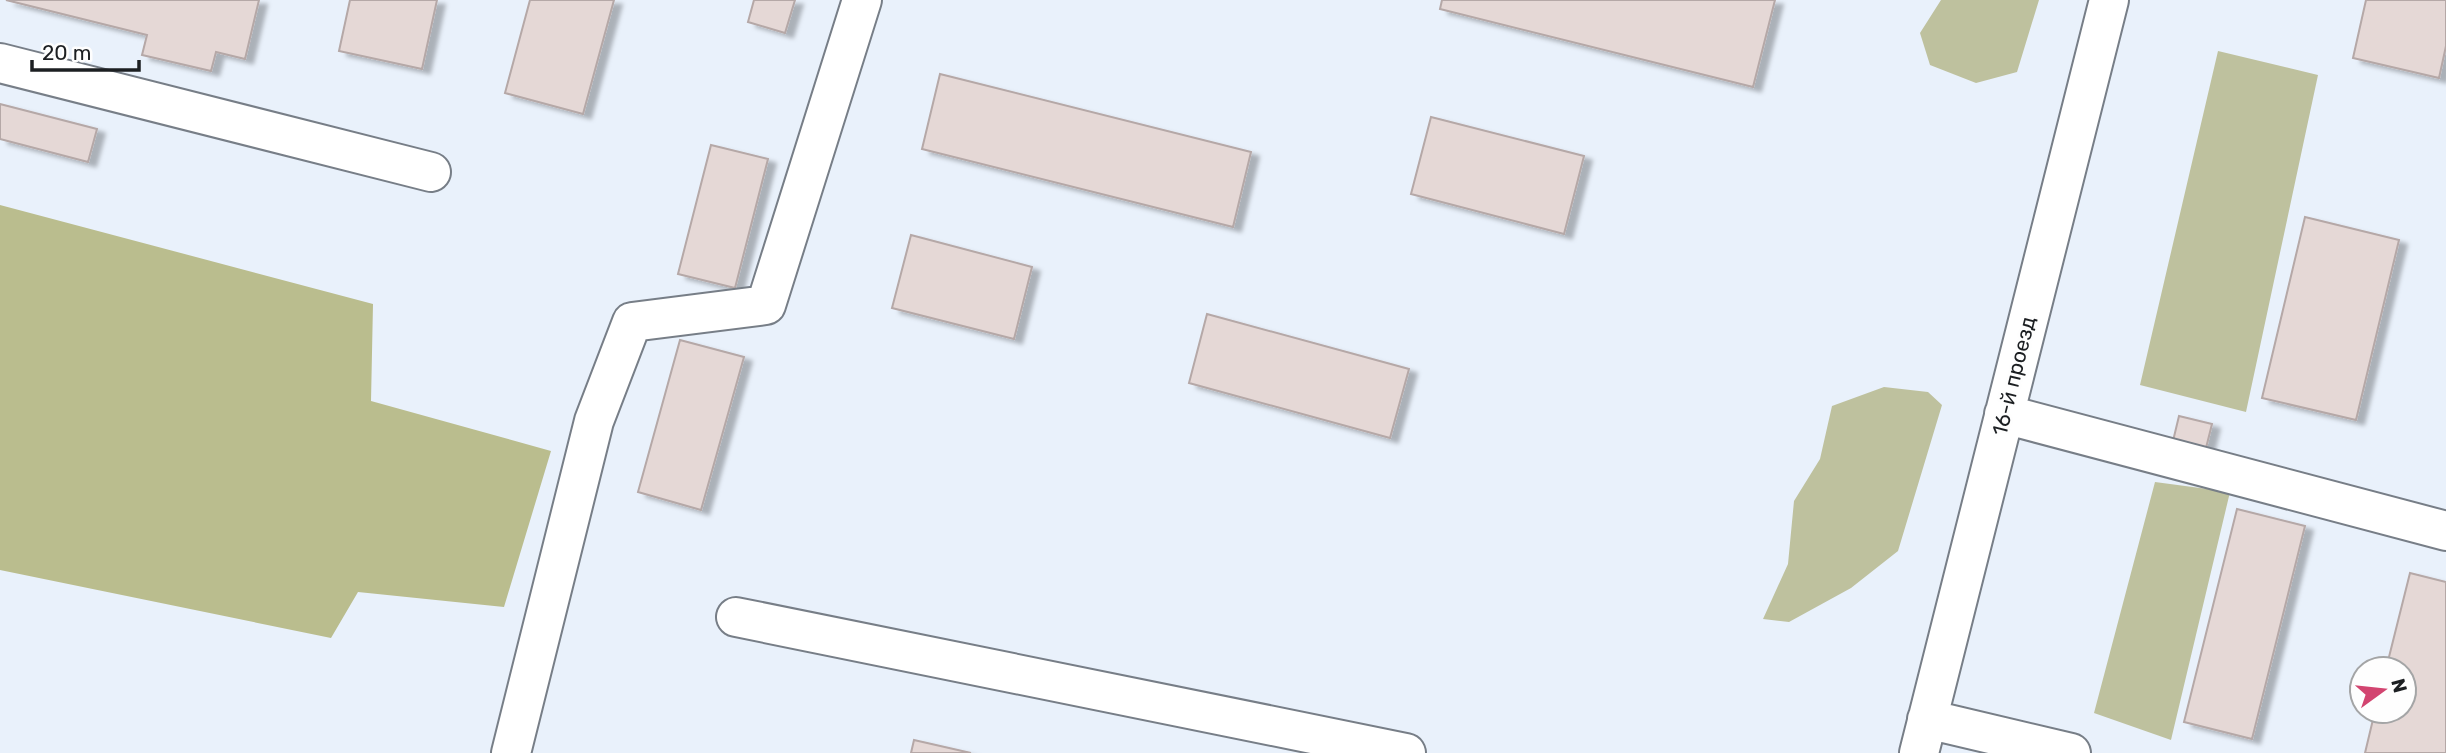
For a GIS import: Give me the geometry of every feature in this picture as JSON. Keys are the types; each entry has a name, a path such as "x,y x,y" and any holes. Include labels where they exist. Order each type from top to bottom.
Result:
{"street":[{"path":"511,753 594,421 632,322 766,305 862,0"},
{"name":"16-й проезд","path":"1923,736 2109,0"},
{"path":"0,63 430,172"},
{"path":"2004,414 2446,531"},
{"path":"736,617 1406,753"},
{"path":"1923,736 2071,753"}],"green space":[{"path":"1941,0 2039,0 2017,72 1976,83 1930,65 1920,33"},
{"path":"2218,51 2318,75 2246,412 2140,385"},
{"path":"0,205 373,304 371,401 551,451 504,607 358,592 331,638 0,570"},
{"path":"1884,387 1928,392 1942,405 1898,551 1851,588 1789,622 1763,619 1788,564 1794,501 1820,459 1832,406"},
{"path":"2155,482 2230,492 2171,740 2094,713"}],"building":[{"path":"6,0 259,0 245,59 216,52 211,71 142,55 147,35"},
{"path":"350,0 437,0 422,69 339,51"},
{"path":"530,0 614,0 583,114 505,93"},
{"path":"754,0 795,0 785,33 748,22"},
{"path":"1442,0 1775,0 1753,87 1440,9"},
{"path":"2366,0 2446,0 2446,46 2439,78 2353,58"},
{"path":"940,74 1251,152 1233,227 922,149"},
{"path":"0,104 97,129 88,162 0,139"},
{"path":"1431,117 1584,156 1564,234 1411,194"},
{"path":"711,145 768,159 735,288 678,274"},
{"path":"2305,217 2399,240 2356,420 2262,398"},
{"path":"911,235 1032,267 1014,339 892,308"},
{"path":"1207,314 1409,369 1390,438 1189,383"},
{"path":"680,340 744,357 701,510 638,492"},
{"path":"2179,416 2212,424 2206,448 2173,441"},
{"path":"2237,509 2305,526 2252,739 2184,722"},
{"path":"2410,573 2446,582 2446,753 2365,753 2372,725 2418,725 2418,655 2390,655"},
{"path":"914,740 971,753 911,753"}]}
